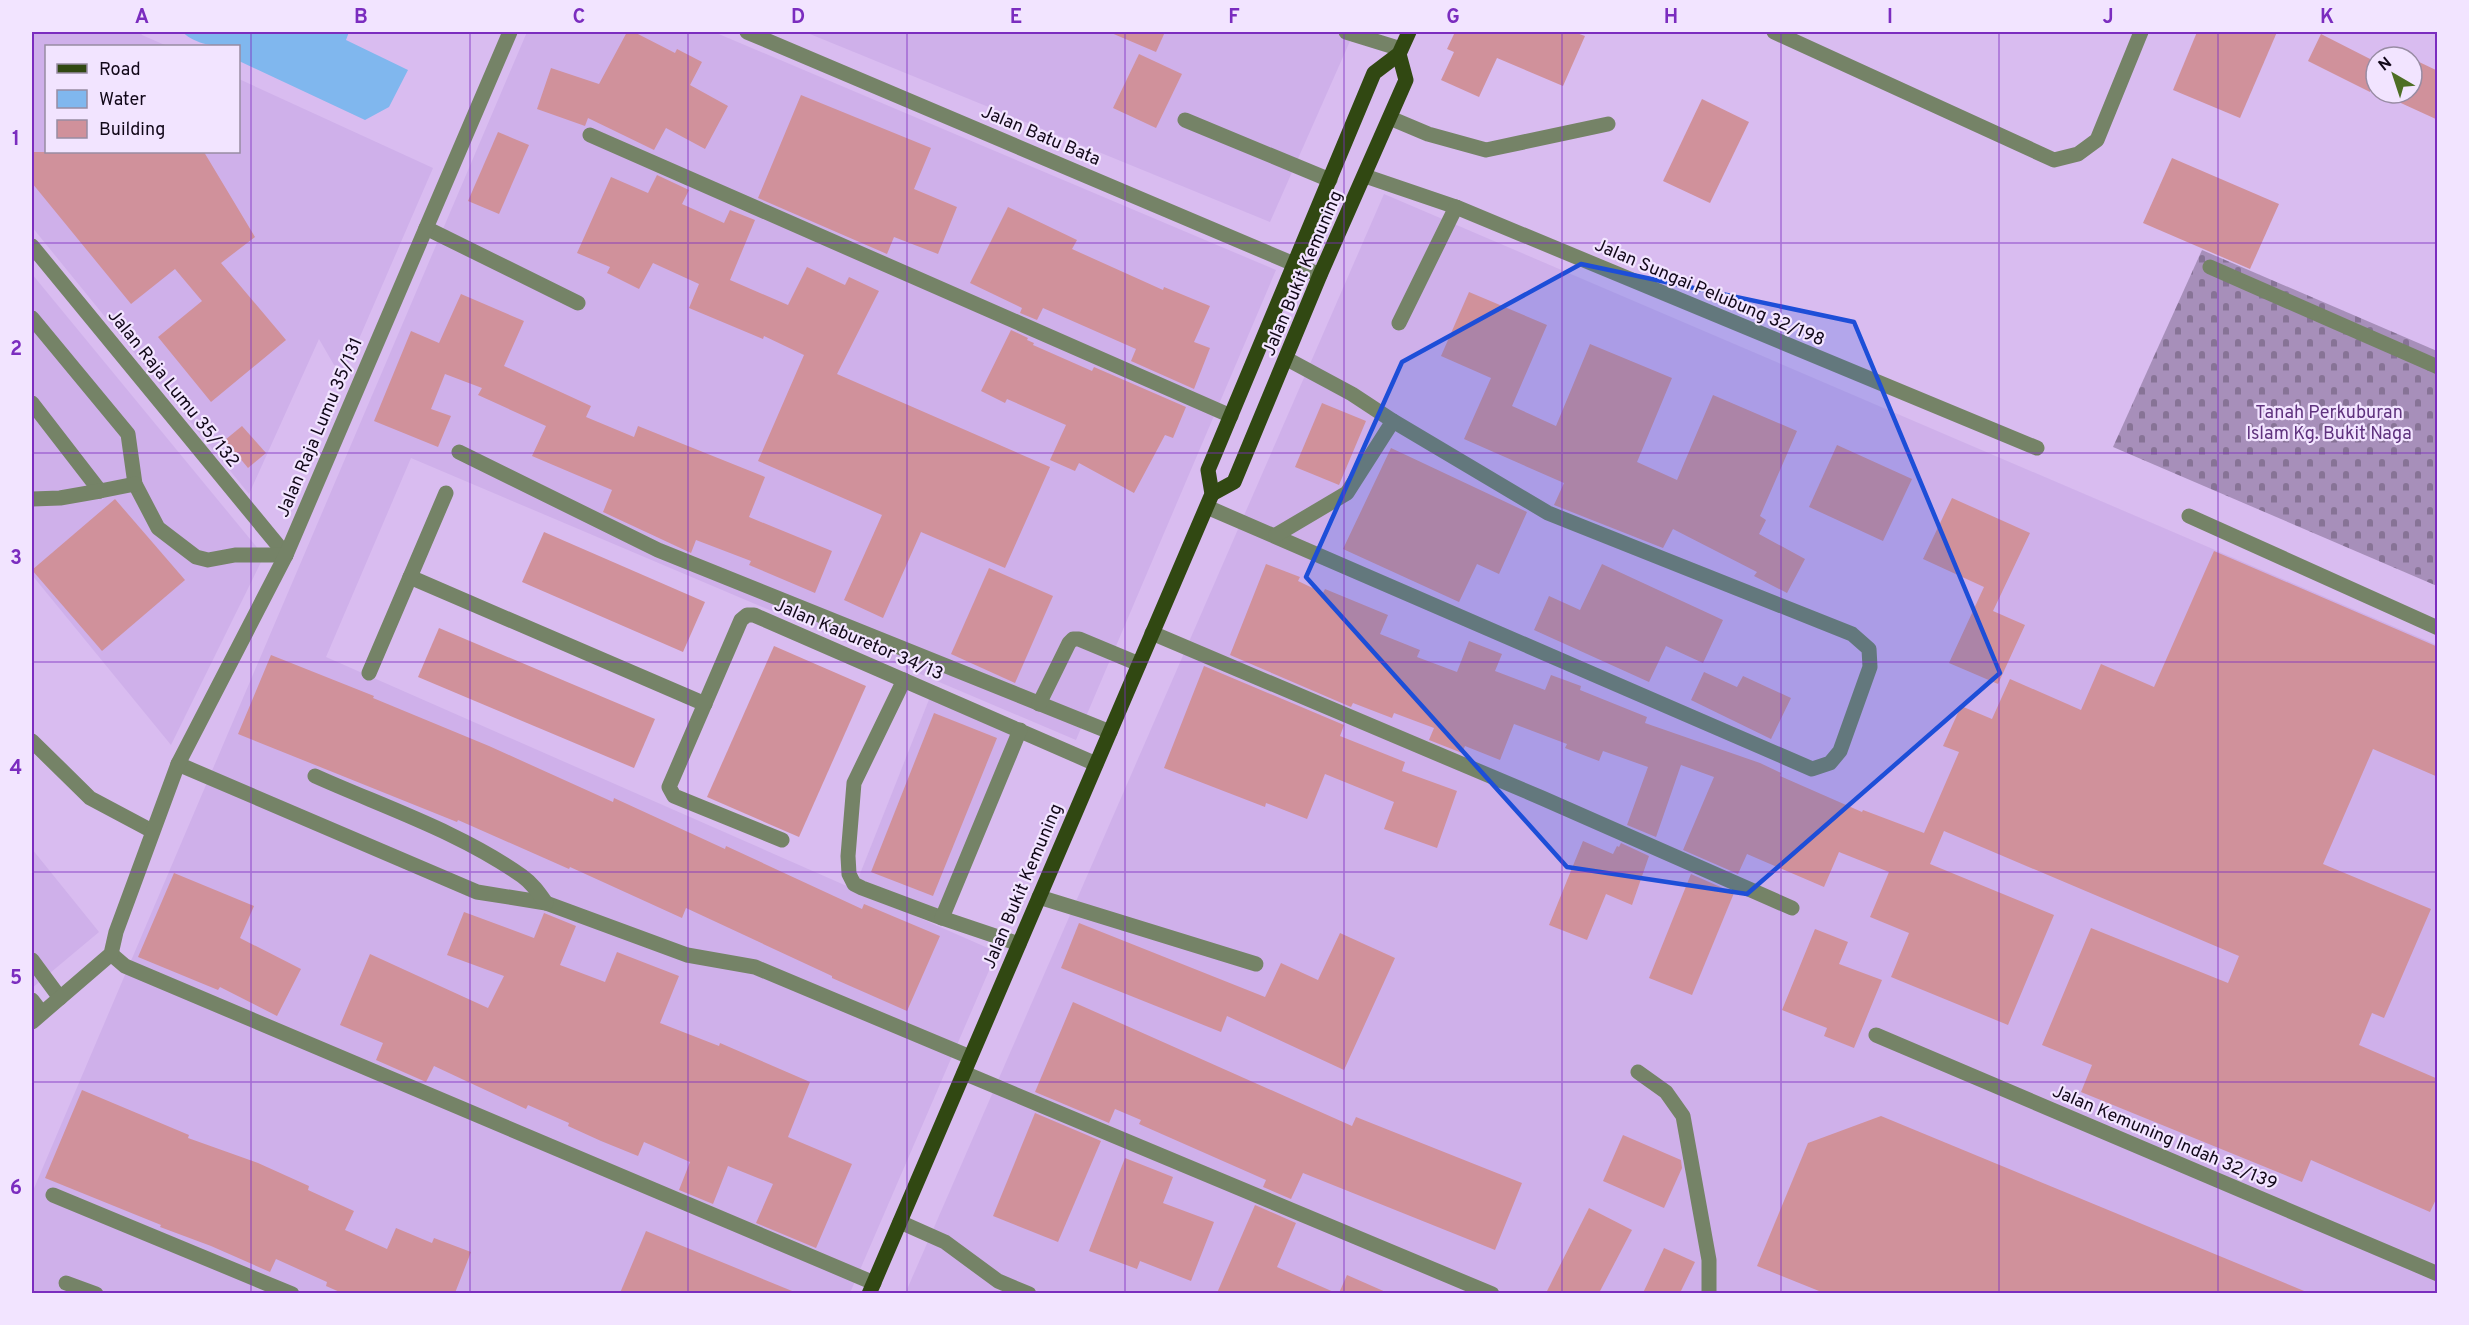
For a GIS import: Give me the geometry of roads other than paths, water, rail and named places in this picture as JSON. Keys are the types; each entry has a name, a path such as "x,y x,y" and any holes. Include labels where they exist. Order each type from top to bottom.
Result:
{"main road":[{"name":"Jalan Bukit Kemuning","path":"871,1288 1209,500 1208,470 1374,73 1400,52 1409,32"},
{"name":"Jalan Bukit Kemuning","path":"1209,500 1234,482 1287,359 1320,274 1406,81 1400,52"}],"street":[{"name":"Jalan Raja Lumu 35/131","path":"111,954 116,932 178,764 285,555 510,32"},
{"name":"Jalan Batu Bata","path":"747,32 1320,274"},
{"path":"1346,32 1400,52"},
{"path":"1774,32 2054,160 2078,154 2097,140 2141,32"},
{"path":"1390,118 1428,134 1486,150 1608,124"},
{"path":"1185,120 1330,180"},
{"path":"590,135 1231,416"},
{"name":"Jalan Sungai Pelubung 32/198","path":"1365,176 1456,207 2037,448"},
{"path":"1399,323 1456,207"},
{"path":"426,228 578,303"},
{"name":"Jalan Raja Lumu 35/132","path":"32,246 285,555"},
{"path":"2210,267 2438,367"},
{"path":"32,318 128,434 135,484 158,528 196,557 208,560 235,555 285,555"},
{"path":"1209,500 1276,535 1812,769 1830,763 1840,751 1870,668 1869,649 1852,633 1548,513 1393,421 1352,394 1287,359"},
{"path":"32,402 100,491"},
{"path":"1276,535 1347,493 1393,421"},
{"path":"459,452 658,550 1110,732"},
{"path":"32,499 60,498 135,484"},
{"path":"369,673 446,493"},
{"path":"2189,516 2438,628"},
{"path":"410,576 705,704"},
{"name":"Jalan Kaburetor 34/13","path":"782,840 674,796 669,787 741,620 747,615 754,615 1096,764"},
{"path":"1152,633 1542,798 1792,908"},
{"path":"1039,704 1073,639 1079,639 1139,664"},
{"path":"904,680 854,783 848,856 849,874 854,884 862,888 1019,944"},
{"path":"942,918 1020,729"},
{"path":"32,741 90,798 152,831"},
{"path":"178,764 477,892 546,903 687,955 755,967 970,1057"},
{"path":"315,776 472,846 523,877 536,888 546,903"},
{"path":"1039,897 1256,964"},
{"path":"32,1000 37,1018 111,954 125,966 871,1288"},
{"path":"32,960 60,998"},
{"name":"Jalan Kemuning Indah 32/139","path":"1876,1035 2438,1274"},
{"path":"1638,1072 1666,1092 1683,1116 1709,1260 1709,1293"},
{"path":"964,1073 1492,1293"},
{"path":"53,1195 291,1293"},
{"path":"900,1222 945,1242 998,1281 1029,1293"},
{"path":"66,1283 96,1293"}],"water":[{"path":"182,32 349,32 346,40 408,70 389,107 365,120 240,61 240,45 211,45"}],"park label":[{"name":"Tanah Perkuburan Islam Kg. Bukit Naga","path":"2329,422"}]}
